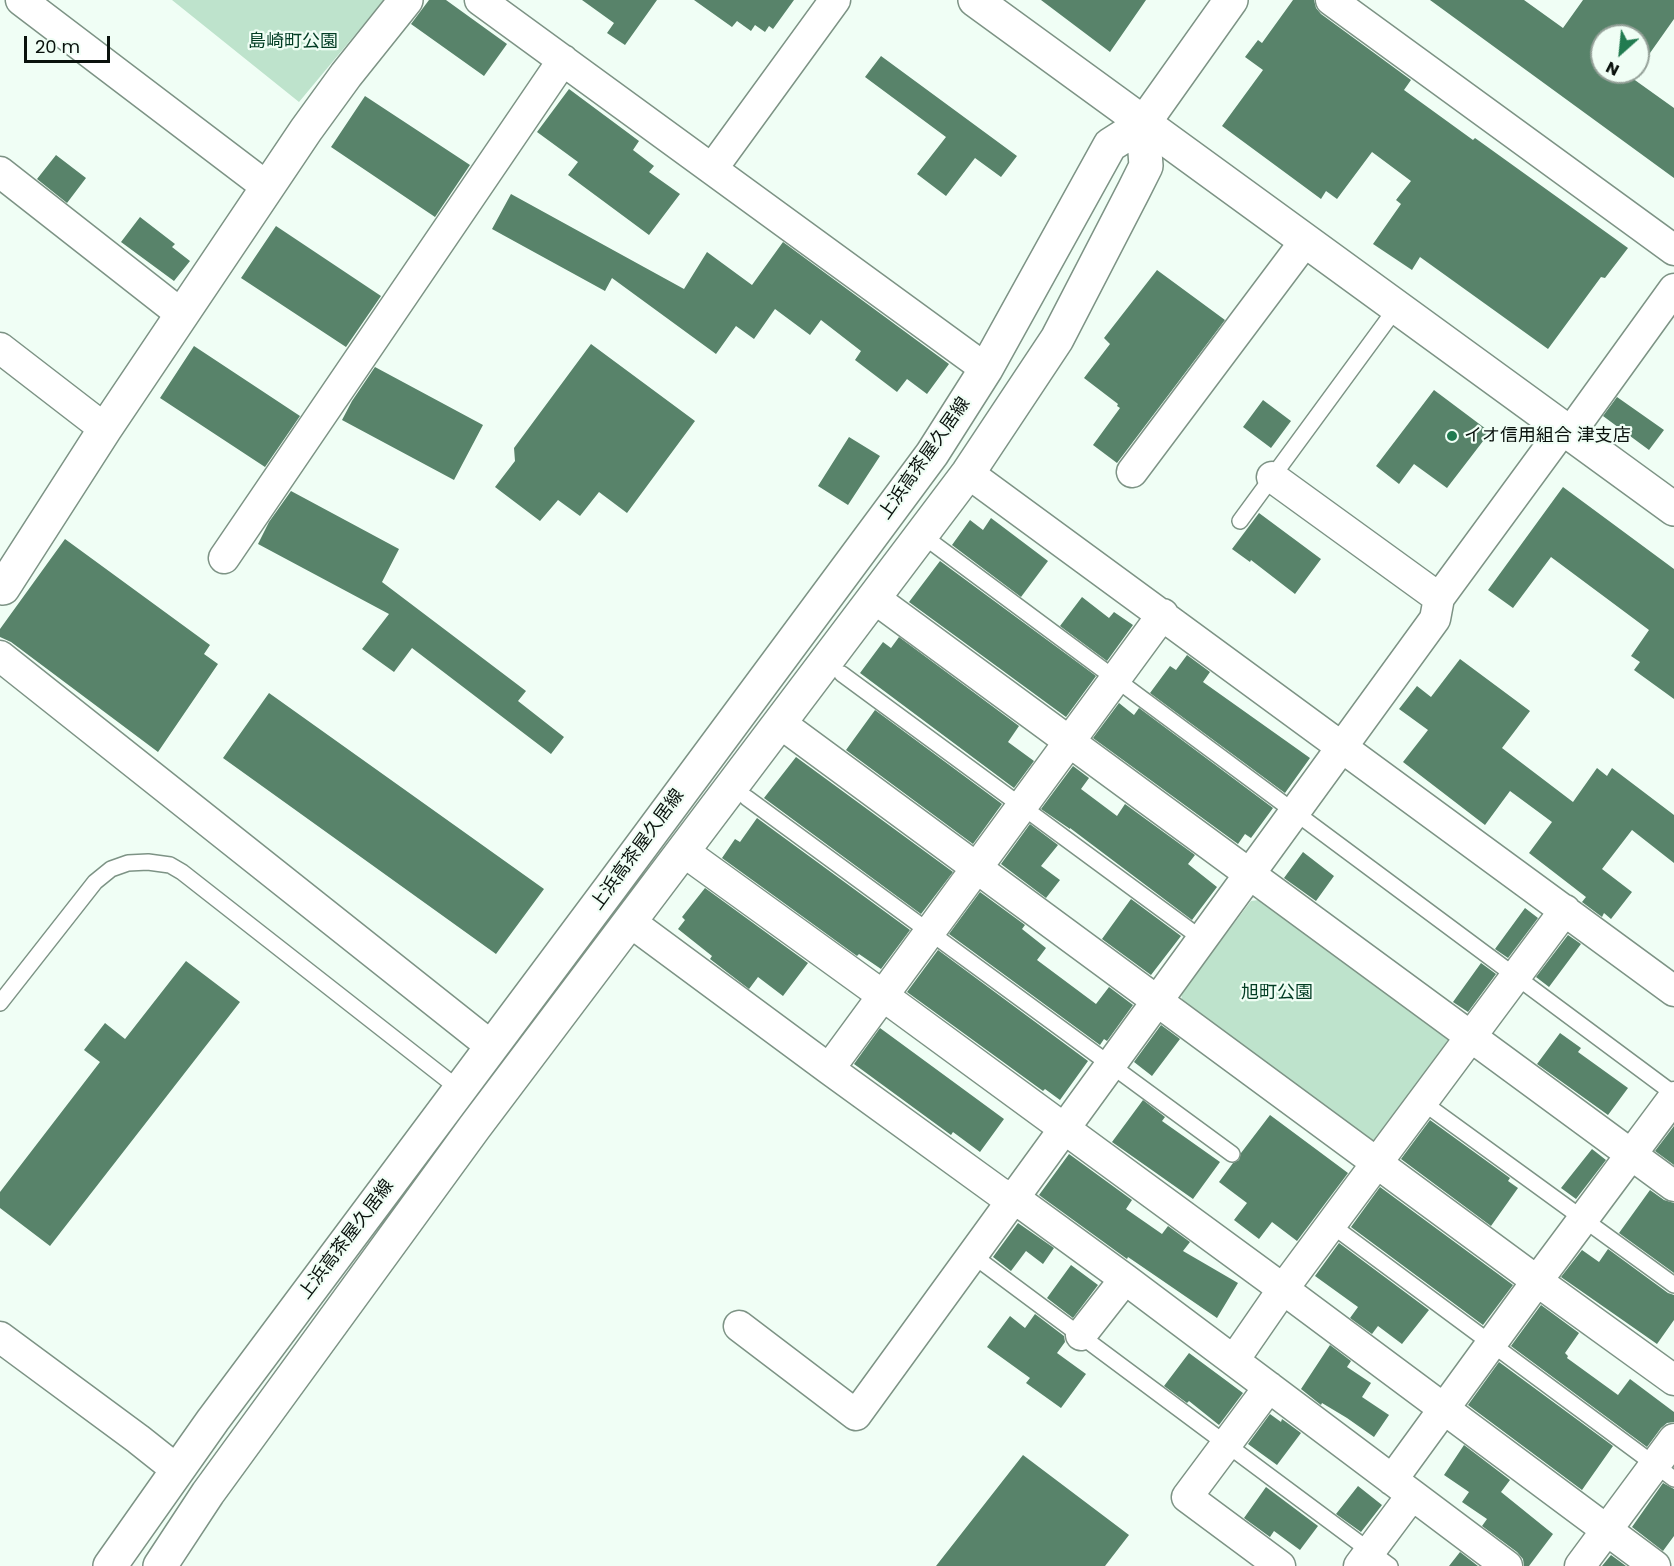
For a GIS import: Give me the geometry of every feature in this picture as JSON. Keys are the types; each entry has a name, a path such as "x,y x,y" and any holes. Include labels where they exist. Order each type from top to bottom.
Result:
{"main road":[{"path":"1,588 267,187 346,75 406,0"},
{"path":"975,0 1674,509"},
{"name":"上浜高茶屋久居線","path":"110,1566 177,1470 932,454 986,369 1110,145 1143,124 1231,0"},
{"name":"上浜高茶屋久居線","path":"160,1566 208,1493 474,1128 968,473 1057,339 1134,190 1146,166 1143,124"},
{"path":"177,1470 208,1493"}],"street":[{"path":"21,0 267,187"},
{"path":"480,0 986,369"},
{"path":"712,169 835,0"},
{"path":"1331,0 1674,250"},
{"path":"224,558 563,60"},
{"path":"0,172 181,314"},
{"path":"1132,472 1306,240"},
{"path":"739,1326 856,1415 1435,619 1439,598 1674,289"},
{"path":"0,348 105,429"},
{"path":"968,473 1674,991"},
{"path":"1272,477 1439,598"},
{"path":"874,598 1674,1186"},
{"path":"829,1069 1163,614"},
{"path":"0,656 491,1046"},
{"path":"780,723 1674,1380"},
{"path":"683,851 1283,1289 1654,1566"},
{"path":"1234,1360 1330,1224 1565,910"},
{"path":"629,921 1000,1193 1014,1198 1125,1279 1507,1566"},
{"path":"1373,1561 1402,1487 1444,1409 1674,1096"},
{"path":"1082,1335 1125,1279"},
{"path":"0,1337 177,1470"},
{"path":"1269,1387 1187,1497 1280,1566"},
{"path":"1580,1566 1606,1531 1664,1472 1674,1439"}],"lane":[{"path":"1240,521 1397,307"},
{"path":"934,544 1515,975 1674,1096"},
{"path":"842,674 1202,939"},
{"path":"747,798 1232,1154"},
{"path":"0,1003 95,882 111,869 128,863 148,862 170,865 182,872 459,1089"},
{"path":"1421,1101 1674,1285"},
{"path":"1330,1224 1664,1472"},
{"path":"971,1254 1227,1444 1373,1561"}],"green space":[{"name":"島崎町公園","path":"172,0 384,0 299,102"},
{"name":"旭町公園","path":"1266,899 1457,1041 1377,1149 1183,1009 1181,993 1251,901"}],"building":[{"path":"429,0 446,0 507,44 484,76 411,24"},
{"path":"582,0 657,0 625,45 607,33 614,23"},
{"path":"694,0 794,0 773,29 769,26 765,32 755,25 751,31 737,21 732,27"},
{"path":"1041,0 1146,0 1110,52"},
{"path":"1293,0 1314,0 1321,14 1411,80 1404,90 1628,248 1605,278 1601,277 1548,349 1420,257 1412,270 1373,244 1401,204 1396,200 1411,181 1372,152 1337,199 1326,191 1321,199 1222,126 1263,70 1245,57 1258,40 1262,43"},
{"path":"1430,0 1524,0 1563,28 1583,0 1674,0 1674,19 1650,53 1650,24 1590,24 1590,84 1640,84 1674,108 1674,178"},
{"path":"881,56 1017,156 1001,177 975,158 946,196 917,174 946,137 865,77"},
{"path":"569,89 639,141 633,150 654,166 649,172 680,194 649,235 568,175 578,162 537,132"},
{"path":"365,96 470,165 435,217 331,147"},
{"path":"56,155 86,178 67,203 37,179"},
{"path":"511,194 684,289 707,252 752,285 783,242 949,364 927,394 907,379 897,392 855,360 861,351 821,320 810,335 775,309 754,339 736,326 716,354 612,278 605,291 492,229"},
{"path":"140,217 175,244 172,247 190,261 174,281 121,242"},
{"path":"276,226 381,296 346,347 241,278"},
{"path":"1157,270 1225,320 1117,463 1093,445 1120,408 1084,378 1110,344 1104,338"},
{"path":"591,344 695,421 627,513 599,492 580,516 558,500 540,521 495,487 515,461 514,448"},
{"path":"194,346 300,416 265,467 160,398"},
{"path":"375,367 483,425 454,480 342,420"},
{"path":"1434,390 1490,432 1447,488 1414,464 1399,484 1376,466"},
{"path":"1617,397 1664,430 1649,450 1603,416"},
{"path":"1263,400 1291,421 1271,448 1243,427"},
{"path":"849,437 880,456 848,505 818,486"},
{"path":"1563,487 1674,569 1674,699 1634,670 1640,662 1631,656 1649,630 1551,557 1513,608 1488,590"},
{"path":"291,491 399,549 382,582 526,691 518,701 564,737 551,754 412,648 394,672 362,649 389,614 258,544 269,522"},
{"path":"1259,513 1321,559 1295,594 1251,560 1250,562 1232,549"},
{"path":"991,518 1048,561 1021,597 952,545 970,520 983,530"},
{"path":"65,539 210,645 204,654 218,664 158,752 11,642 0,637 0,629"},
{"path":"940,561 1096,676 1066,717 909,602"},
{"path":"1082,597 1109,618 1114,612 1133,625 1107,661 1060,626"},
{"path":"899,637 1019,726 1008,742 1034,761 1014,788 860,673 883,642 891,648"},
{"path":"1187,655 1210,672 1203,682 1310,758 1285,793 1150,693 1170,666 1176,670"},
{"path":"1460,659 1530,711 1502,748 1573,802 1597,768 1607,776 1612,768 1674,815 1674,863 1632,830 1602,869 1632,892 1611,919 1604,913 1602,917 1582,902 1586,897 1529,853 1552,822 1510,791 1485,825 1403,762 1428,730 1399,709 1417,686 1431,697"},
{"path":"269,693 544,889 496,954 223,758"},
{"path":"1119,703 1134,715 1139,708 1273,808 1251,838 1245,834 1238,844 1093,738"},
{"path":"875,710 1002,804 973,844 846,750"},
{"path":"796,757 953,872 921,914 764,798"},
{"path":"1073,766 1089,778 1081,789 1117,816 1125,804 1195,855 1188,864 1217,887 1192,920 1070,828 1041,809"},
{"path":"757,818 910,930 881,969 859,954 857,956 722,858 735,839 740,842"},
{"path":"1030,824 1058,845 1041,866 1060,880 1046,898 1001,864"},
{"path":"1303,852 1334,876 1316,901 1284,878"},
{"path":"705,888 808,963 783,996 758,977 749,989 710,959 712,956 678,929 685,920 682,917"},
{"path":"980,892 1025,925 1022,929 1046,948 1037,960 1096,1004 1109,987 1133,1005 1107,1041 1104,1039 1100,1045 949,934"},
{"path":"1131,899 1181,936 1151,975 1102,939"},
{"path":"1525,908 1538,918 1508,958 1495,949"},
{"path":"1568,935 1581,944 1549,987 1536,977"},
{"path":"938,950 1088,1061 1060,1100 1045,1089 1043,1091 907,992"},
{"path":"186,961 240,1002 50,1246 0,1208 0,1192 100,1062 84,1050 105,1023 125,1039"},
{"path":"1481,963 1496,974 1468,1012 1453,1002"},
{"path":"1161,1025 1180,1039 1152,1076 1134,1062"},
{"path":"880,1028 1004,1119 980,1152 953,1132 951,1135 854,1064"},
{"path":"1560,1033 1581,1048 1578,1052 1628,1088 1608,1115 1537,1064"},
{"path":"1143,1100 1165,1117 1162,1121 1220,1162 1193,1199 1112,1142"},
{"path":"1270,1115 1348,1173 1297,1241 1272,1222 1259,1239 1234,1220 1247,1203 1219,1182 1233,1163 1239,1160 1241,1153"},
{"path":"1430,1120 1510,1178 1508,1181 1518,1188 1491,1226 1401,1159"},
{"path":"1674,1126 1674,1165 1655,1151"},
{"path":"1592,1149 1606,1160 1576,1199 1561,1188"},
{"path":"1069,1154 1132,1200 1126,1209 1162,1234 1168,1226 1190,1242 1183,1251 1238,1283 1217,1318 1128,1257 1127,1259 1039,1195"},
{"path":"1380,1187 1513,1285 1483,1325 1351,1227"},
{"path":"1650,1190 1664,1200 1674,1203 1674,1273 1619,1233"},
{"path":"1018,1223 1054,1248 1043,1264 1026,1251 1011,1271 993,1257"},
{"path":"1339,1243 1429,1310 1402,1344 1378,1326 1372,1334 1350,1318 1358,1307 1315,1276"},
{"path":"1608,1249 1674,1295 1674,1320 1657,1344 1561,1277 1582,1250 1599,1262"},
{"path":"1071,1265 1098,1285 1073,1318 1047,1298"},
{"path":"1541,1305 1579,1333 1565,1353 1567,1358 1618,1395 1630,1379 1674,1412 1674,1422 1667,1423 1661,1428 1647,1447 1511,1346"},
{"path":"1035,1314 1064,1336 1065,1342 1057,1353 1086,1374 1061,1408 1026,1383 1030,1378 987,1347 1010,1316 1025,1328"},
{"path":"1330,1345 1351,1361 1347,1367 1371,1383 1362,1397 1389,1415 1374,1437 1347,1418 1322,1403 1321,1405 1301,1389"},
{"path":"1189,1353 1243,1393 1219,1425 1189,1401 1187,1403 1164,1386"},
{"path":"1499,1362 1613,1446 1582,1490 1468,1405"},
{"path":"1270,1414 1281,1422 1282,1419 1301,1433 1277,1465 1248,1444"},
{"path":"1464,1445 1510,1480 1501,1492 1553,1534 1529,1566 1524,1566 1523,1559 1517,1552 1482,1526 1487,1519 1462,1502 1469,1492 1444,1475"},
{"path":"1023,1455 1129,1535 1105,1566 936,1566"},
{"path":"1663,1483 1674,1489 1674,1536 1663,1551 1632,1527"},
{"path":"1358,1486 1382,1505 1361,1532 1336,1514"},
{"path":"1266,1487 1318,1526 1300,1550 1274,1531 1270,1537 1244,1518"},
{"path":"1460,1552 1478,1566 1449,1566"},
{"path":"1611,1555 1626,1566 1602,1566"}],"place":[{"name":"イオ信用組合 津支店","path":"1452,436"}]}
